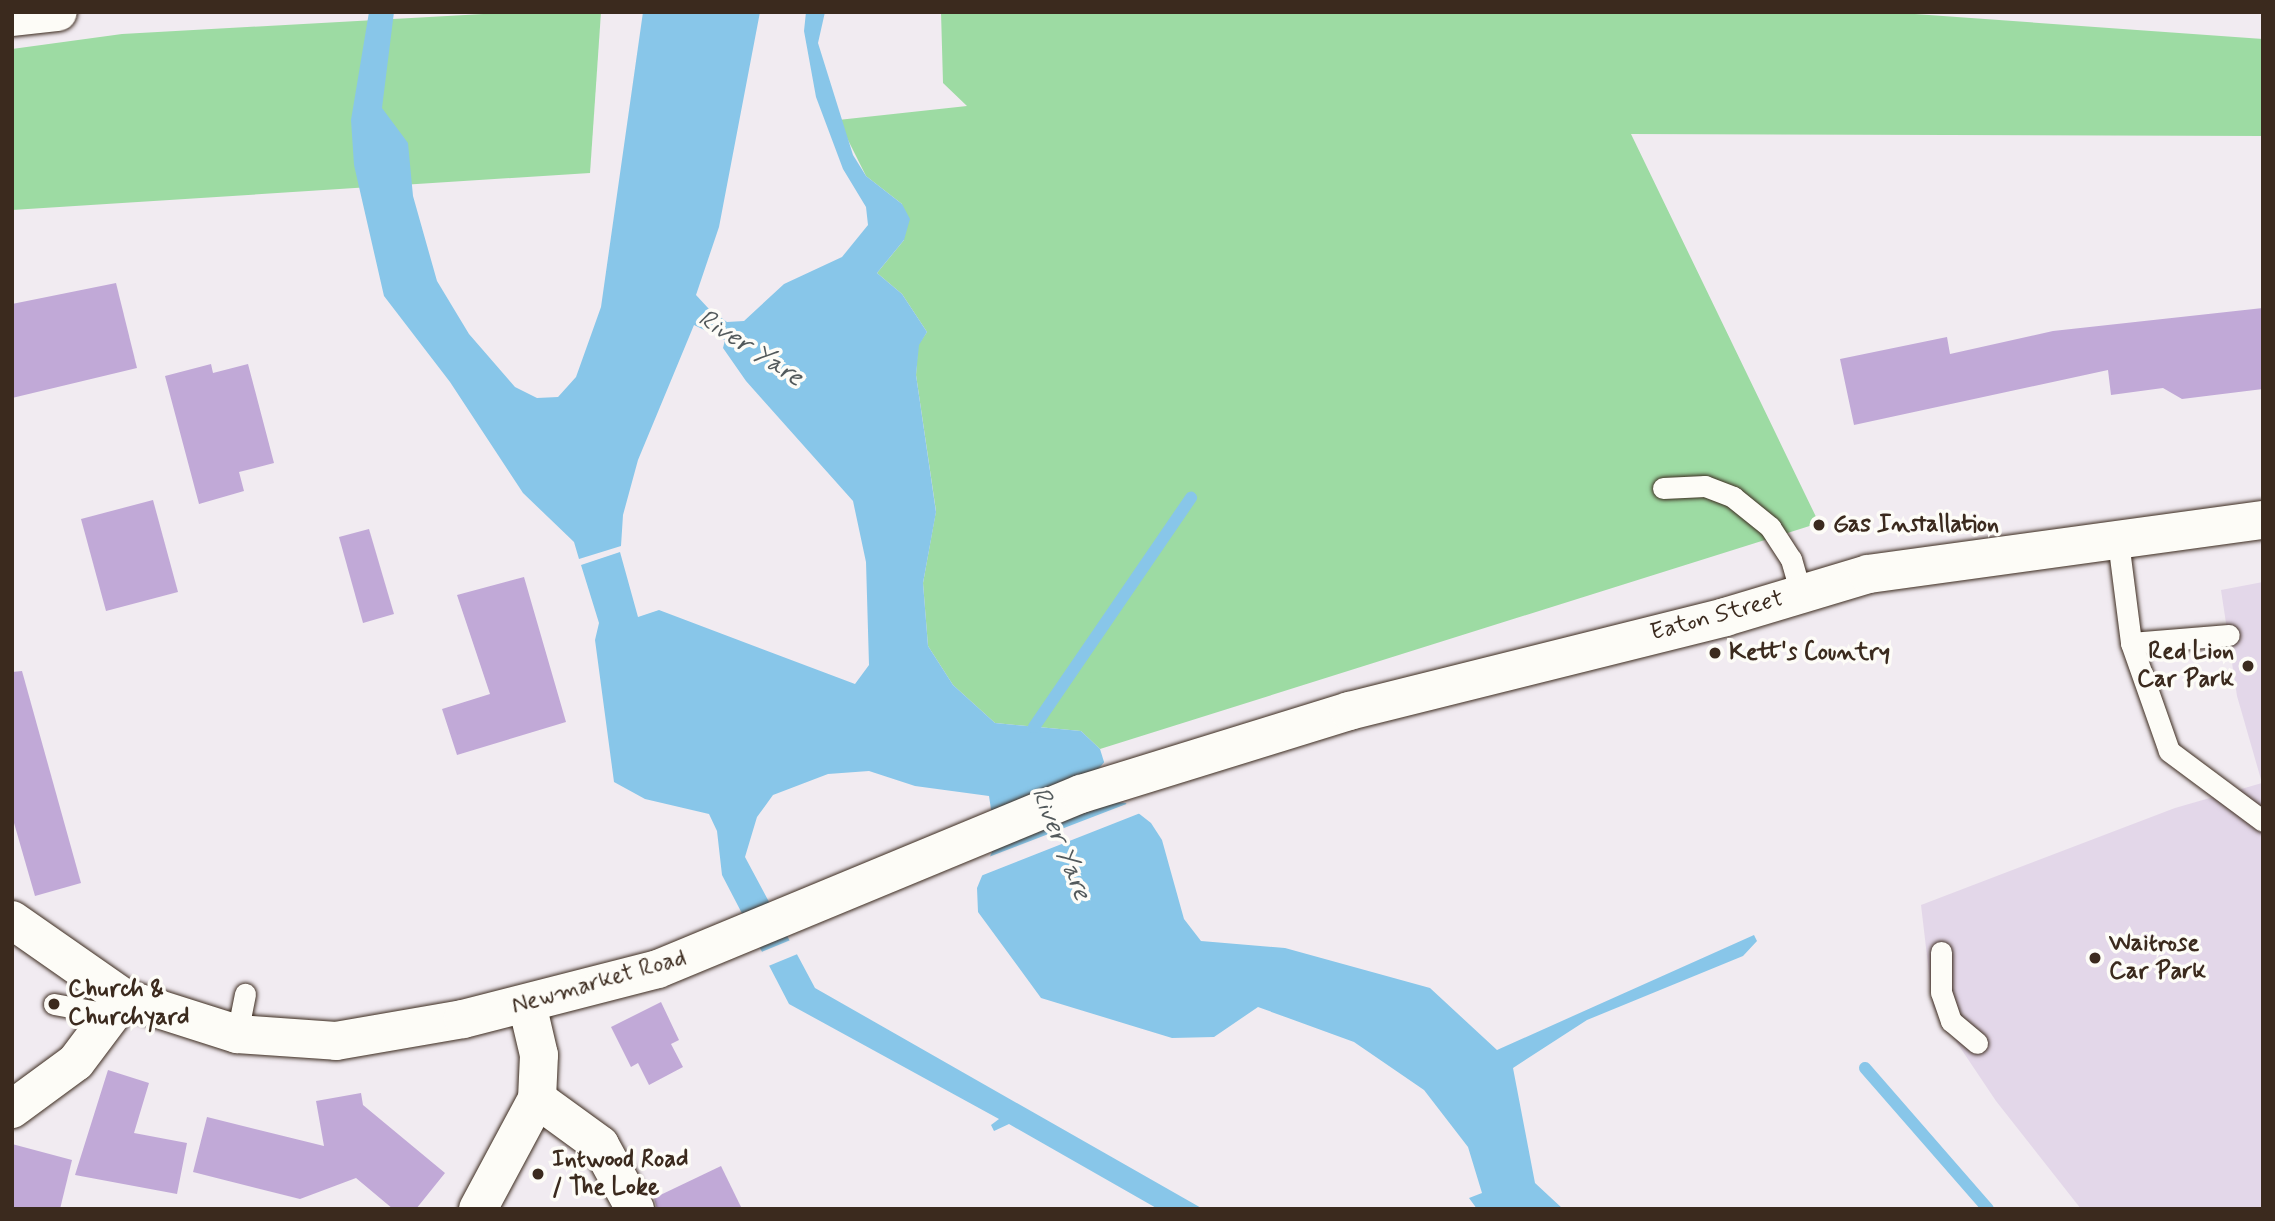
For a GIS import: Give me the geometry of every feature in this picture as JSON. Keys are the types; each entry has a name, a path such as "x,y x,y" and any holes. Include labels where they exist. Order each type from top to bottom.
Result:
{"main road":[{"path":"12,17 58,12"},
{"name":"Eaton Street","path":"1181,761 1349,711 1868,574 2263,520"},
{"name":"Newmarket Road","path":"12,920 119,1007 237,1034 336,1041 527,1004 674,962 1069,798 1181,761"},
{"path":"478,1209 537,1099 539,1055 527,1004"},
{"path":"12,1109 76,1062 119,1007"},
{"path":"537,1099 600,1145 635,1209"}],"lane":[{"path":"1663,488 1705,486 1733,497 1770,527 1791,559 1801,593"},
{"path":"2118,541 2131,643 2169,751 2263,821"},
{"path":"2131,643 2229,635"},
{"path":"1941,953 1941,992 1951,1021 1977,1043"},
{"path":"237,1034 245,994"},
{"path":"54,1004 119,1007"}],"shaded area":[{"name":"Waitrose Car Park","path":"2263,582 2263,1209 2081,1209 1996,1101 1933,1007 1921,905 2175,808 2262,783 2237,696 2221,590"}],"green space":[{"path":"520,12 601,12 590,173 12,210 12,49 122,34"},
{"path":"941,12 1887,12 2263,39 2263,136 1631,134 1819,523 1100,749 1081,731 995,723 953,685 928,646 923,583 936,511 916,375 918,345 927,332 902,294 877,273 904,240 902,204 866,176 838,120 967,106 943,83"}],"water":[{"name":"River Yare","path":"369,12 394,12 382,108 408,143 413,196 437,281 469,334 515,387 537,398 558,397 576,377 601,307 643,12 760,12 719,227 696,295 709,309 727,322 744,321 784,284 842,257 868,225 866,207 843,169 816,97 804,31 806,12 825,12 818,43 853,155 866,176 902,204 910,219 904,240 877,273 902,294 927,332 919,345 916,375 936,512 923,583 928,646 953,685 995,723 1081,731 1100,749 1114,794 1151,823 1162,840 1184,919 1201,941 1285,948 1430,988 1497,1050 1754,935 1757,941 1743,956 1587,1020 1513,1068 1535,1183 1563,1209 1477,1209 1469,1198 1482,1193 1468,1147 1424,1090 1354,1042 1258,1007 1214,1037 1172,1038 1041,998 978,912 977,888 996,842 989,796 915,786 869,771 828,774 773,795 757,817 745,857 815,988 1203,1209 1158,1209 1009,1124 994,1131 991,1125 999,1119 789,1004 722,875 717,831 709,814 645,799 614,782 595,640 599,623 581,565 620,552 638,617 659,610 855,684 869,665 866,562 853,501 746,381 723,348 725,340 694,325 638,460 623,515 621,546 579,559 574,542 523,493 450,382 384,296 354,165 351,120"}],"pier":[{"path":"1107,759 1117,791 1143,812 978,877 986,858 1129,803 1108,802 1094,774"},
{"path":"793,939 800,953 766,967 759,953"}],"building":[{"path":"116,283 137,368 12,398 12,304"},
{"path":"2263,308 2263,389 2182,399 2163,388 2111,395 2108,370 1854,425 1840,359 1947,337 1950,354 2053,331"},
{"path":"211,364 213,373 248,364 274,463 239,472 244,491 199,504 165,376"},
{"path":"153,500 178,592 106,611 81,519"},
{"path":"369,529 394,614 363,623 339,537"},
{"path":"524,577 566,722 457,755 442,709 490,694 457,595"},
{"path":"22,671 81,883 35,896 12,816 12,672"},
{"path":"661,1002 679,1040 671,1044 683,1067 649,1085 638,1063 631,1067 611,1027"},
{"path":"108,1070 149,1083 134,1133 187,1143 177,1194 75,1175"},
{"path":"361,1093 363,1105 445,1173 416,1209 393,1209 356,1178 300,1199 193,1172 207,1117 324,1146 316,1101"},
{"path":"12,1144 72,1160 60,1209 12,1209"},
{"path":"721,1166 742,1209 657,1209 654,1198"}],"waterway":[{"path":"1034,727 1191,498"},
{"path":"1865,1068 1988,1209"}],"place":[{"name":"Gas Installation","path":"1819,525"},
{"name":"Kett's Country","path":"1715,653"},
{"name":"Red Lion Car Park","path":"2248,666"},
{"name":"Waitrose Car Park","path":"2095,958"},
{"name":"Church & Churchyard","path":"54,1004"},
{"name":"Intwood Road / The Loke","path":"538,1174"}]}
